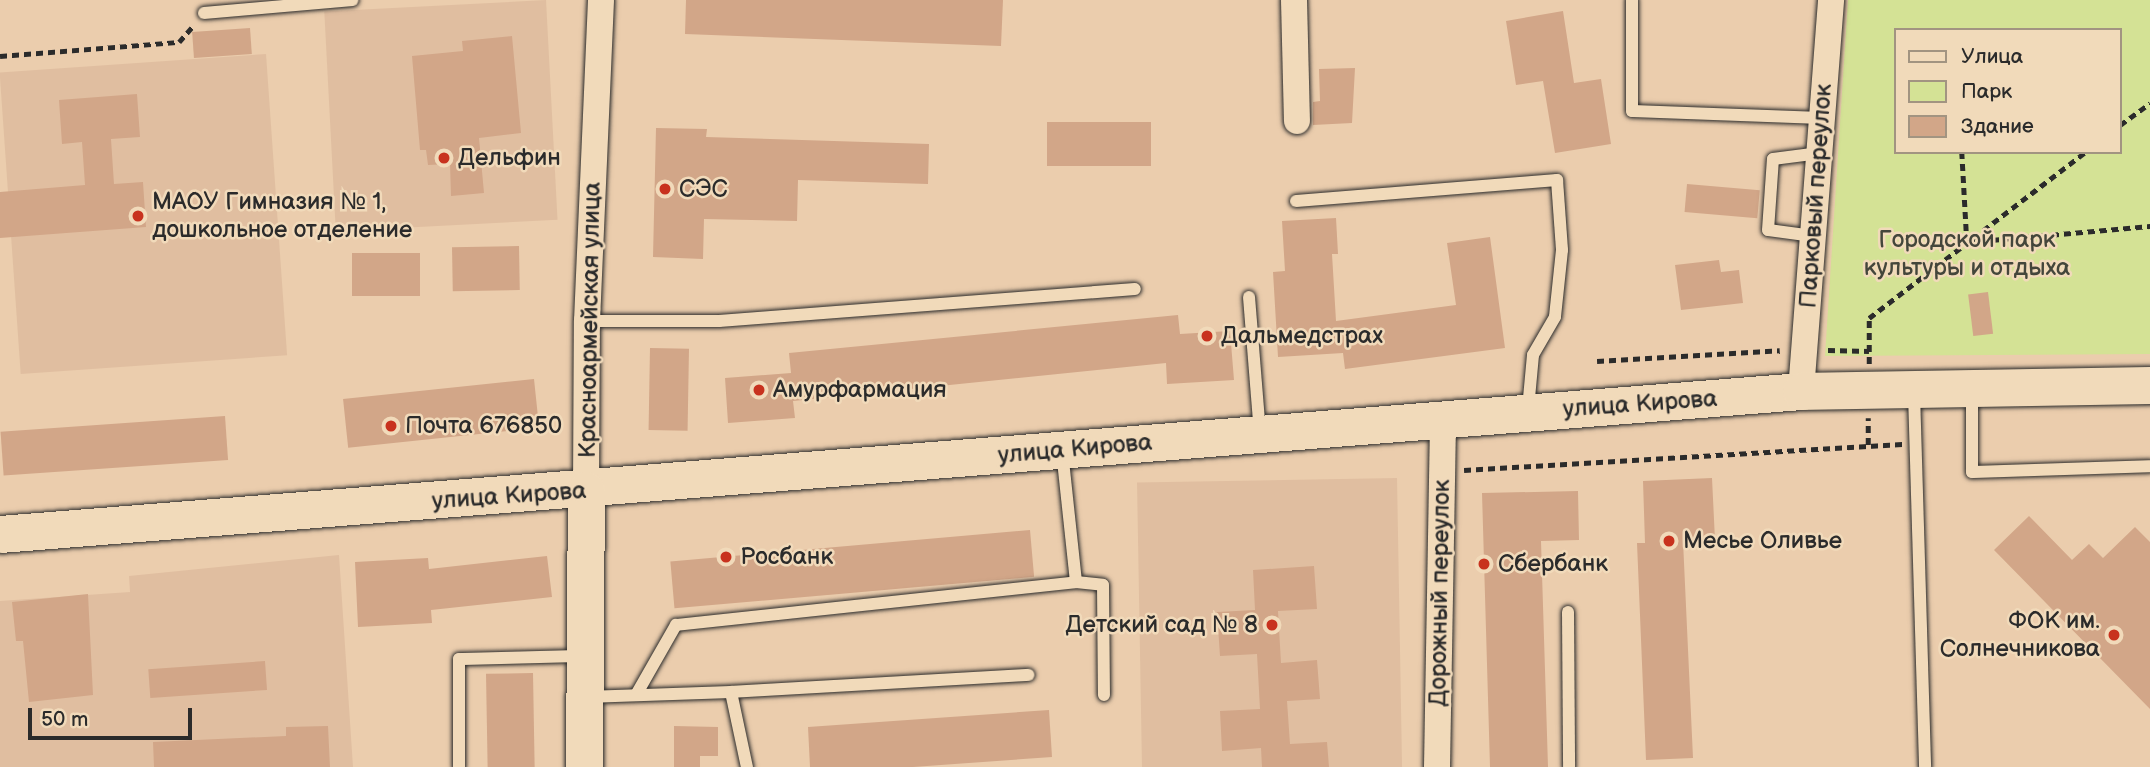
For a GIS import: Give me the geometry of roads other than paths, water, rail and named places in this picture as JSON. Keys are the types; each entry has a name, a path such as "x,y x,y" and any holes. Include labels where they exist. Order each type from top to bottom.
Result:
{"main road":[{"name":"улица Кирова","path":"0,534 586,490 1801,391 2150,385"},
{"name":"Красноармейская улица","path":"584,767 586,490"}],"street":[{"name":"Красноармейская улица","path":"586,490 587,321 601,0"},
{"path":"1294,0 1297,121"},
{"name":"Парковый переулок","path":"1801,391 1831,0"},
{"name":"Дорожный переулок","path":"1437,767 1443,419"}],"lane":[{"path":"204,13 352,0"},
{"path":"1632,0 1632,111 1822,118"},
{"path":"1813,236 1768,230 1773,159 1820,153"},
{"path":"1296,201 1557,180 1562,250 1555,317 1533,355 1527,412"},
{"path":"587,321 719,321 1135,289"},
{"path":"1249,297 1260,433"},
{"path":"1972,389 1972,472 2150,466"},
{"path":"1914,390 1925,767"},
{"path":"1062,451 1076,582"},
{"path":"636,695 676,625 1076,582 1102,585 1104,695"},
{"path":"1568,612 1569,767"},
{"path":"459,767 459,659 586,655"},
{"path":"586,697 731,692 1029,675"},
{"path":"731,692 747,767"}],"place":[{"name":"Дельфин","path":"444,158"},
{"name":"СЭС","path":"665,189"},
{"name":"МАОУ Гимназия № 1, дошкольное отделение","path":"138,216"},
{"name":"Дальмедстрах","path":"1207,336"},
{"name":"Амурфармация","path":"759,390"},
{"name":"Почта 676850","path":"391,426"},
{"name":"Месье Оливье","path":"1669,541"},
{"name":"Росбанк","path":"726,557"},
{"name":"Сбербанк","path":"1484,564"},
{"name":"Детский сад № 8","path":"1272,625"},
{"name":"ФОК им. Солнечникова","path":"2114,635"}],"park label":[{"name":"Городской парк культуры и отдыха","path":"1967,254"}]}
